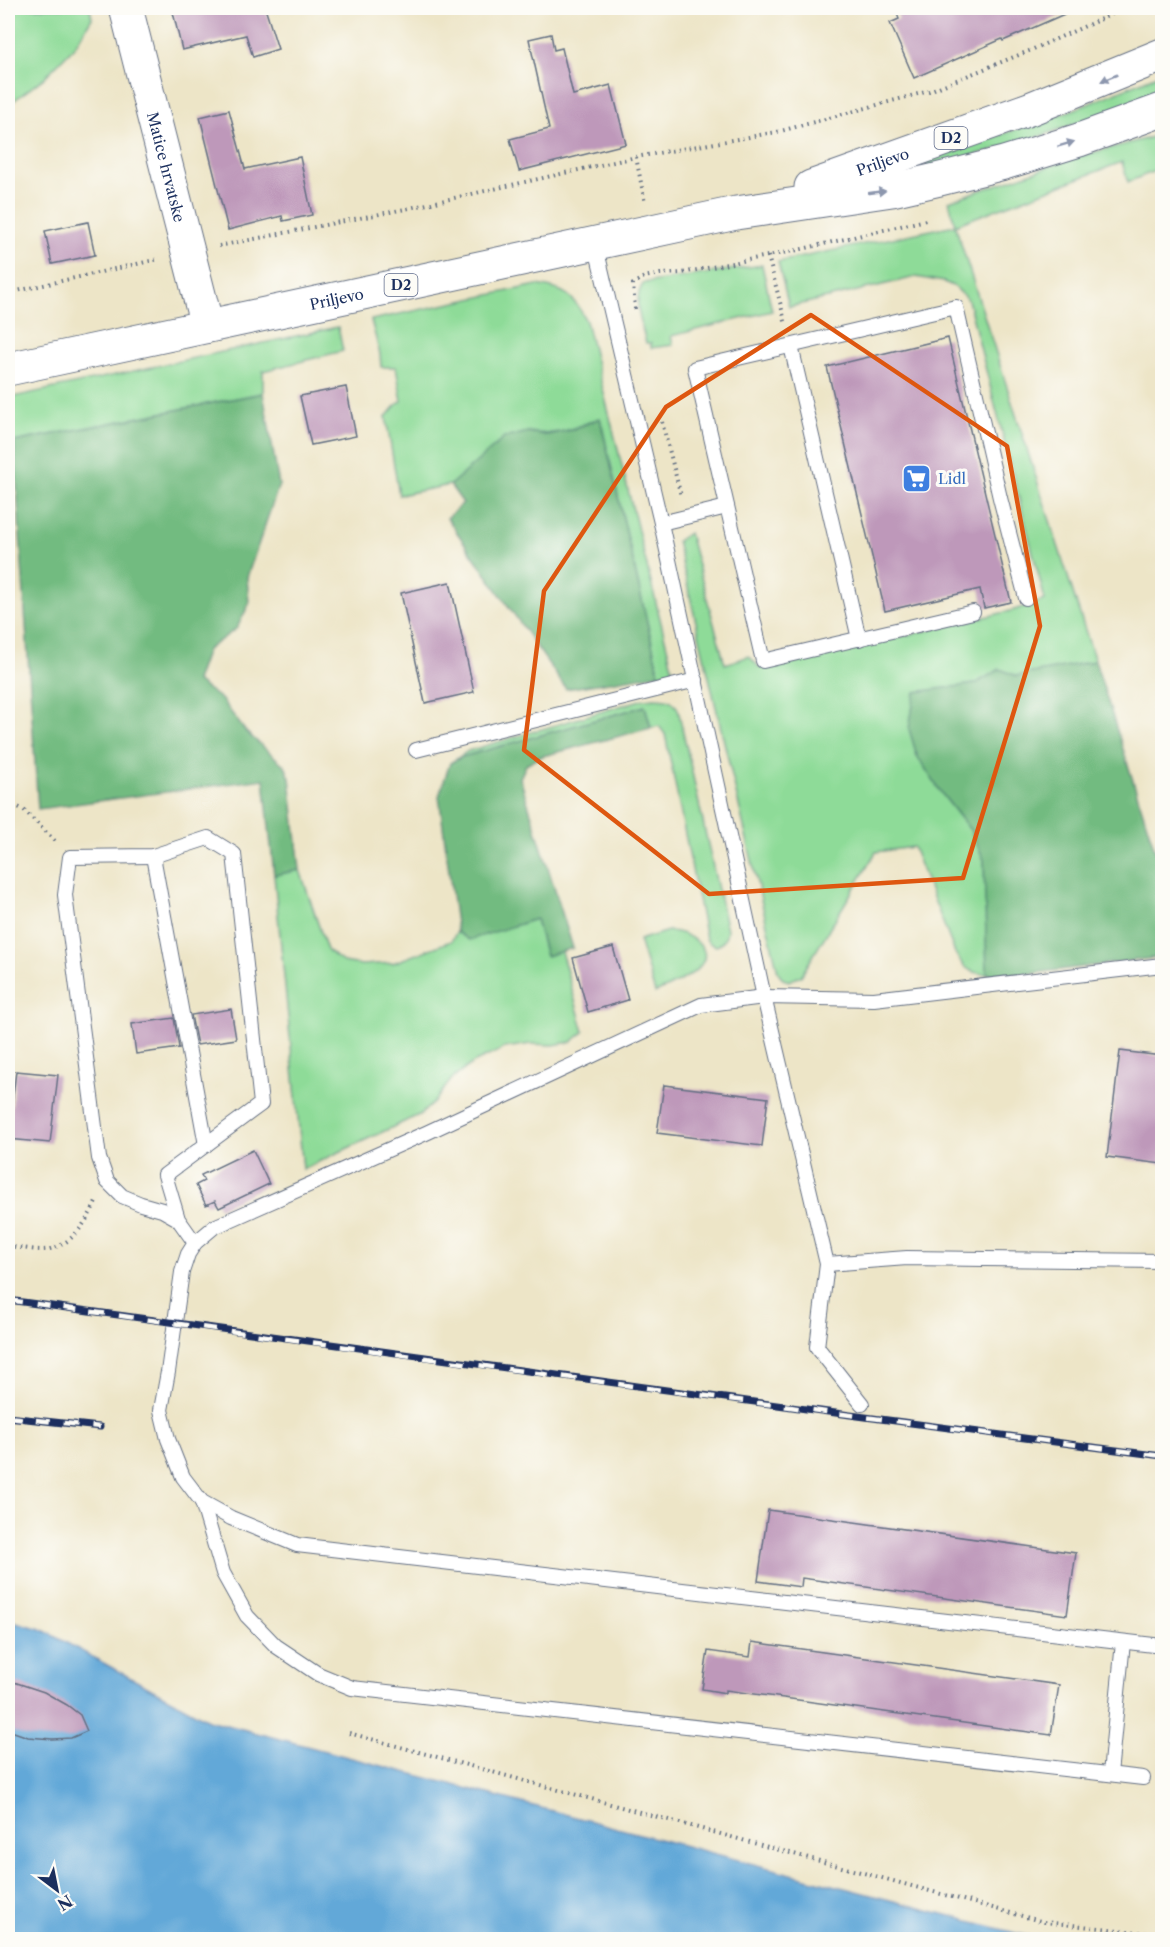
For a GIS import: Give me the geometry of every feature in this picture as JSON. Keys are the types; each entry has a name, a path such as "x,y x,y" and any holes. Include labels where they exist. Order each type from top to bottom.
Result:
{"main road":[{"name":"Matice hrvatske","path":"126,8 207,326"},
{"name":"Priljevo","path":"736,213 1032,108 1162,55"},
{"name":"Priljevo","path":"8,369 736,213 892,190 1058,147 1162,111"}],"lane":[{"path":"596,243 696,680 764,997 827,1264 817,1347 862,1404"},
{"path":"973,612 763,661 695,368 956,307 1026,598"},
{"path":"791,346 860,639"},
{"path":"661,523 727,507"},
{"path":"416,750 696,680"},
{"path":"178,1220 162,1210 122,1196 107,1181 99,1158 65,895 70,857 153,856 208,838 234,854 261,1104 165,1175 178,1220 195,1244"},
{"path":"153,856 206,1145"},
{"path":"1143,1778 352,1688 309,1669 276,1646 247,1616 223,1573 202,1502 183,1477 168,1439 161,1410 182,1272 188,1254 195,1244 214,1227 416,1138 701,1005 764,997 874,999 1162,965"},
{"path":"827,1264 907,1258 1162,1261"},
{"path":"202,1502 231,1518 297,1545 1162,1646"},
{"path":"1110,1774 1123,1642"}],"path":[{"path":"8,293 189,252 405,209 636,157 777,132 929,91 1029,51 1126,8"},
{"path":"636,319 633,284 644,277 682,273 768,256 926,220"},
{"path":"768,256 791,346"},
{"path":"661,417 686,517"},
{"path":"8,802 24,810 70,857"},
{"path":"8,1246 48,1250 70,1239 87,1221 107,1181"},
{"path":"349,1733 1044,1922 1147,1933 1162,1937"}],"highlighted area":[{"path":"811,315 1007,446 1040,626 963,878 709,894 524,750 544,591 666,407"}],"green space":[{"path":"8,8 90,8 92,18 75,46 44,78 8,105"},
{"path":"1162,73 1162,93 1032,139 928,168 925,164 931,159 1081,107"},
{"path":"1160,135 1162,168 1128,182 1122,162 955,225 949,201 1080,156"},
{"path":"955,225 1095,661 1017,676 1000,669 975,684 915,693 942,794 971,831 984,860 987,974 976,973 968,969 955,953 913,847 876,852 801,976 789,981 783,979 778,972 677,541 689,533 725,664 749,656 759,667 770,668 1014,610 1045,600 968,300 955,287 944,282 916,277 789,307 778,262"},
{"path":"762,265 772,311 671,336 673,345 651,348 651,343 646,343 638,304 640,289 644,283"},
{"path":"537,285 562,291 568,295 573,299 586,321 673,671 659,674 600,418 557,432 528,432 470,468 450,485 399,495 386,417 402,401 396,367 381,367 371,320"},
{"path":"338,327 343,351 263,371 263,393 8,443 8,398"},
{"path":"263,393 279,485 247,577 249,604 237,628 207,650 196,681 221,699 246,732 285,766 290,778 300,870 274,875 264,779 38,809 14,442"},
{"path":"600,418 659,674 566,689 447,518 463,503 450,485 504,438 528,432 546,435 571,430"},
{"path":"1095,661 1162,872 1162,957 1003,977 987,974 984,860 971,831 942,794 917,756 909,729 915,692 975,684 1000,669 1017,676"},
{"path":"655,698 671,701 678,709 727,930 724,940 716,946 706,939 665,734 659,726 651,728 645,706 462,757 450,763 468,751 644,699"},
{"path":"645,706 651,728 539,757 526,765 520,778 573,948 546,956 536,919 469,940 457,932 439,796 450,763 462,757"},
{"path":"300,870 327,950 343,962 362,965 393,963 451,941 457,932 469,939 536,919 546,956 561,951 584,1032 571,1042 505,1048 473,1063 451,1080 435,1101 421,1114 303,1169 274,875"},
{"path":"668,931 680,933 695,940 704,951 704,959 700,967 692,974 655,993 639,940"}],"water":[{"path":"8,1620 41,1629 208,1720 1038,1939 8,1939"}],"building":[{"path":"172,8 265,8 278,49 253,57 246,35 182,50"},
{"path":"895,8 1078,8 914,78 890,23 899,19"},
{"path":"551,34 554,50 562,48 573,95 611,85 626,144 519,171 510,139 549,129 529,39"},
{"path":"229,110 245,169 300,157 312,215 283,221 282,216 228,230 200,117"},
{"path":"88,222 95,255 52,264 45,231"},
{"name":"Lidl","path":"948,338 1011,602 984,608 980,589 885,611 827,367"},
{"path":"346,387 356,436 311,445 300,396"},
{"path":"450,582 474,692 425,703 401,593"},
{"path":"613,947 628,1000 588,1012 573,958"},
{"path":"231,1009 236,1039 197,1045 191,1015"},
{"path":"174,1018 179,1048 136,1054 132,1024"},
{"path":"1120,1051 1162,1056 1162,1164 1107,1157"},
{"path":"16,1071 58,1075 50,1143 8,1139"},
{"path":"664,1085 768,1098 762,1146 657,1133"},
{"path":"253,1150 269,1184 219,1208 215,1201 206,1205 196,1185 204,1181 201,1175"},
{"path":"768,1510 1076,1553 1067,1615 802,1578 801,1587 758,1581"},
{"path":"752,1642 1059,1685 1051,1735 726,1690 726,1693 702,1689 708,1651 750,1657"},
{"path":"8,1680 44,1692 67,1705 80,1715 87,1731 71,1738 52,1739 28,1737 8,1730"}],"railway":[{"path":"8,1300 585,1380 1162,1456"},
{"path":"8,1417 100,1427"}],"place":[{"name":"Lidl","path":"917,478"}]}
